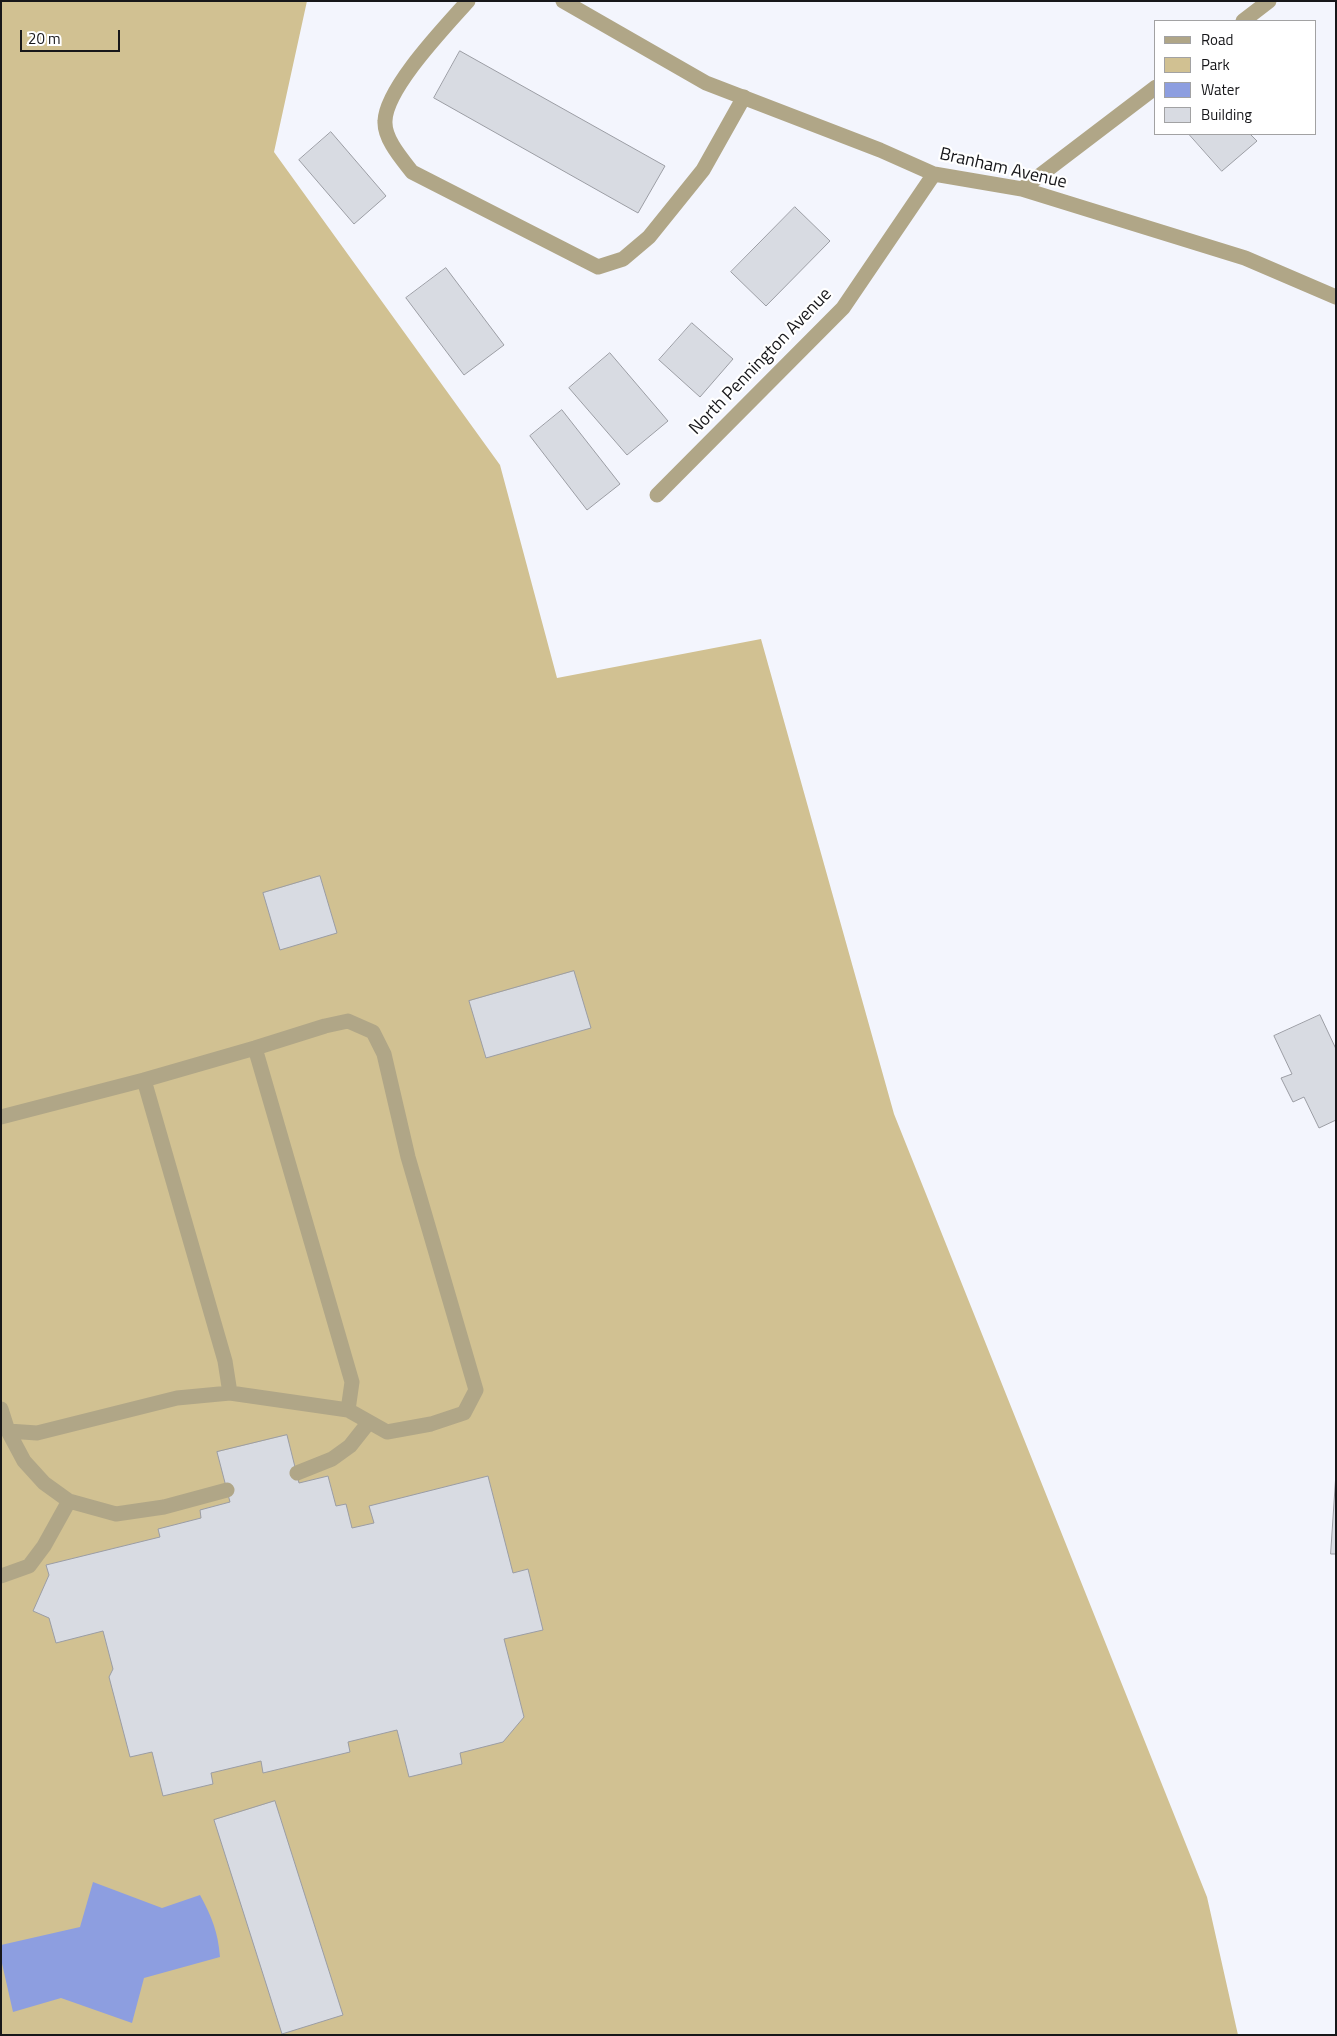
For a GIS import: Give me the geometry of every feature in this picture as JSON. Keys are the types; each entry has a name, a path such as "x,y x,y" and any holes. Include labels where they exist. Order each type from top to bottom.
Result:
{"street":[{"path":"468,1 410,70 393,94 385,122 392,146 412,172 598,268 623,259 649,237 703,170 744,97"},
{"name":"Branham Avenue","path":"563,1 706,83 880,150 934,174 1022,188 1245,258 1336,297"},
{"path":"1244,20 1269,1"},
{"path":"1022,188 1154,89"},
{"name":"North Pennington Avenue","path":"657,495 843,308 934,174"},
{"path":"1,1117 144,1080 325,1026 348,1021 373,1032 384,1054 408,1157 476,1390 464,1413 432,1424 387,1432 348,1410 230,1393 176,1398 37,1433 8,1430"},
{"path":"255,1048 352,1382 348,1410"},
{"path":"144,1080 225,1361 230,1393"},
{"path":"1,1409 8,1430 24,1461 44,1483 70,1501 116,1514 164,1507 227,1490"},
{"path":"297,1473 332,1459 350,1446 369,1422"},
{"path":"1,1576 29,1566 44,1546 70,1501"}],"green space":[{"path":"1,1 307,1 274,152 500,465 557,678 761,639 894,1114 1207,1897 1238,2035 1,2035"}],"water":[{"path":"93,1882 162,1908 200,1895 214,1925 220,1957 144,1978 132,2023 61,1998 13,2012 1,1959 1,1945 80,1927"}],"building":[{"path":"460,51 665,166 638,213 434,98"},
{"path":"331,132 386,196 354,224 299,160"},
{"path":"1190,135 1251,135 1257,141 1222,171"},
{"path":"795,207 830,241 766,306 731,272"},
{"path":"446,268 504,345 464,375 406,298"},
{"path":"692,323 733,359 700,397 659,360"},
{"path":"610,353 668,421 627,455 569,388"},
{"path":"562,410 620,484 587,510 530,436"},
{"path":"320,876 337,933 280,950 263,893"},
{"path":"574,971 591,1028 486,1058 469,1001"},
{"path":"1320,1015 1336,1049 1336,1120 1319,1128 1304,1097 1293,1102 1281,1078 1292,1074 1274,1036"},
{"path":"287,1435 299,1483 328,1476 336,1506 346,1504 352,1528 374,1523 369,1506 488,1476 513,1573 528,1569 543,1630 504,1639 524,1717 503,1742 460,1753 462,1764 409,1777 397,1730 348,1742 350,1752 263,1773 261,1761 211,1773 213,1784 163,1796 152,1752 130,1757 109,1677 113,1669 103,1631 56,1643 49,1618 33,1611 49,1575 46,1565 160,1537 158,1529 201,1518 200,1510 230,1502 217,1452"},
{"path":"1336,1473 1336,1554 1331,1554"},
{"path":"275,1801 343,2015 282,2034 214,1820"}]}
